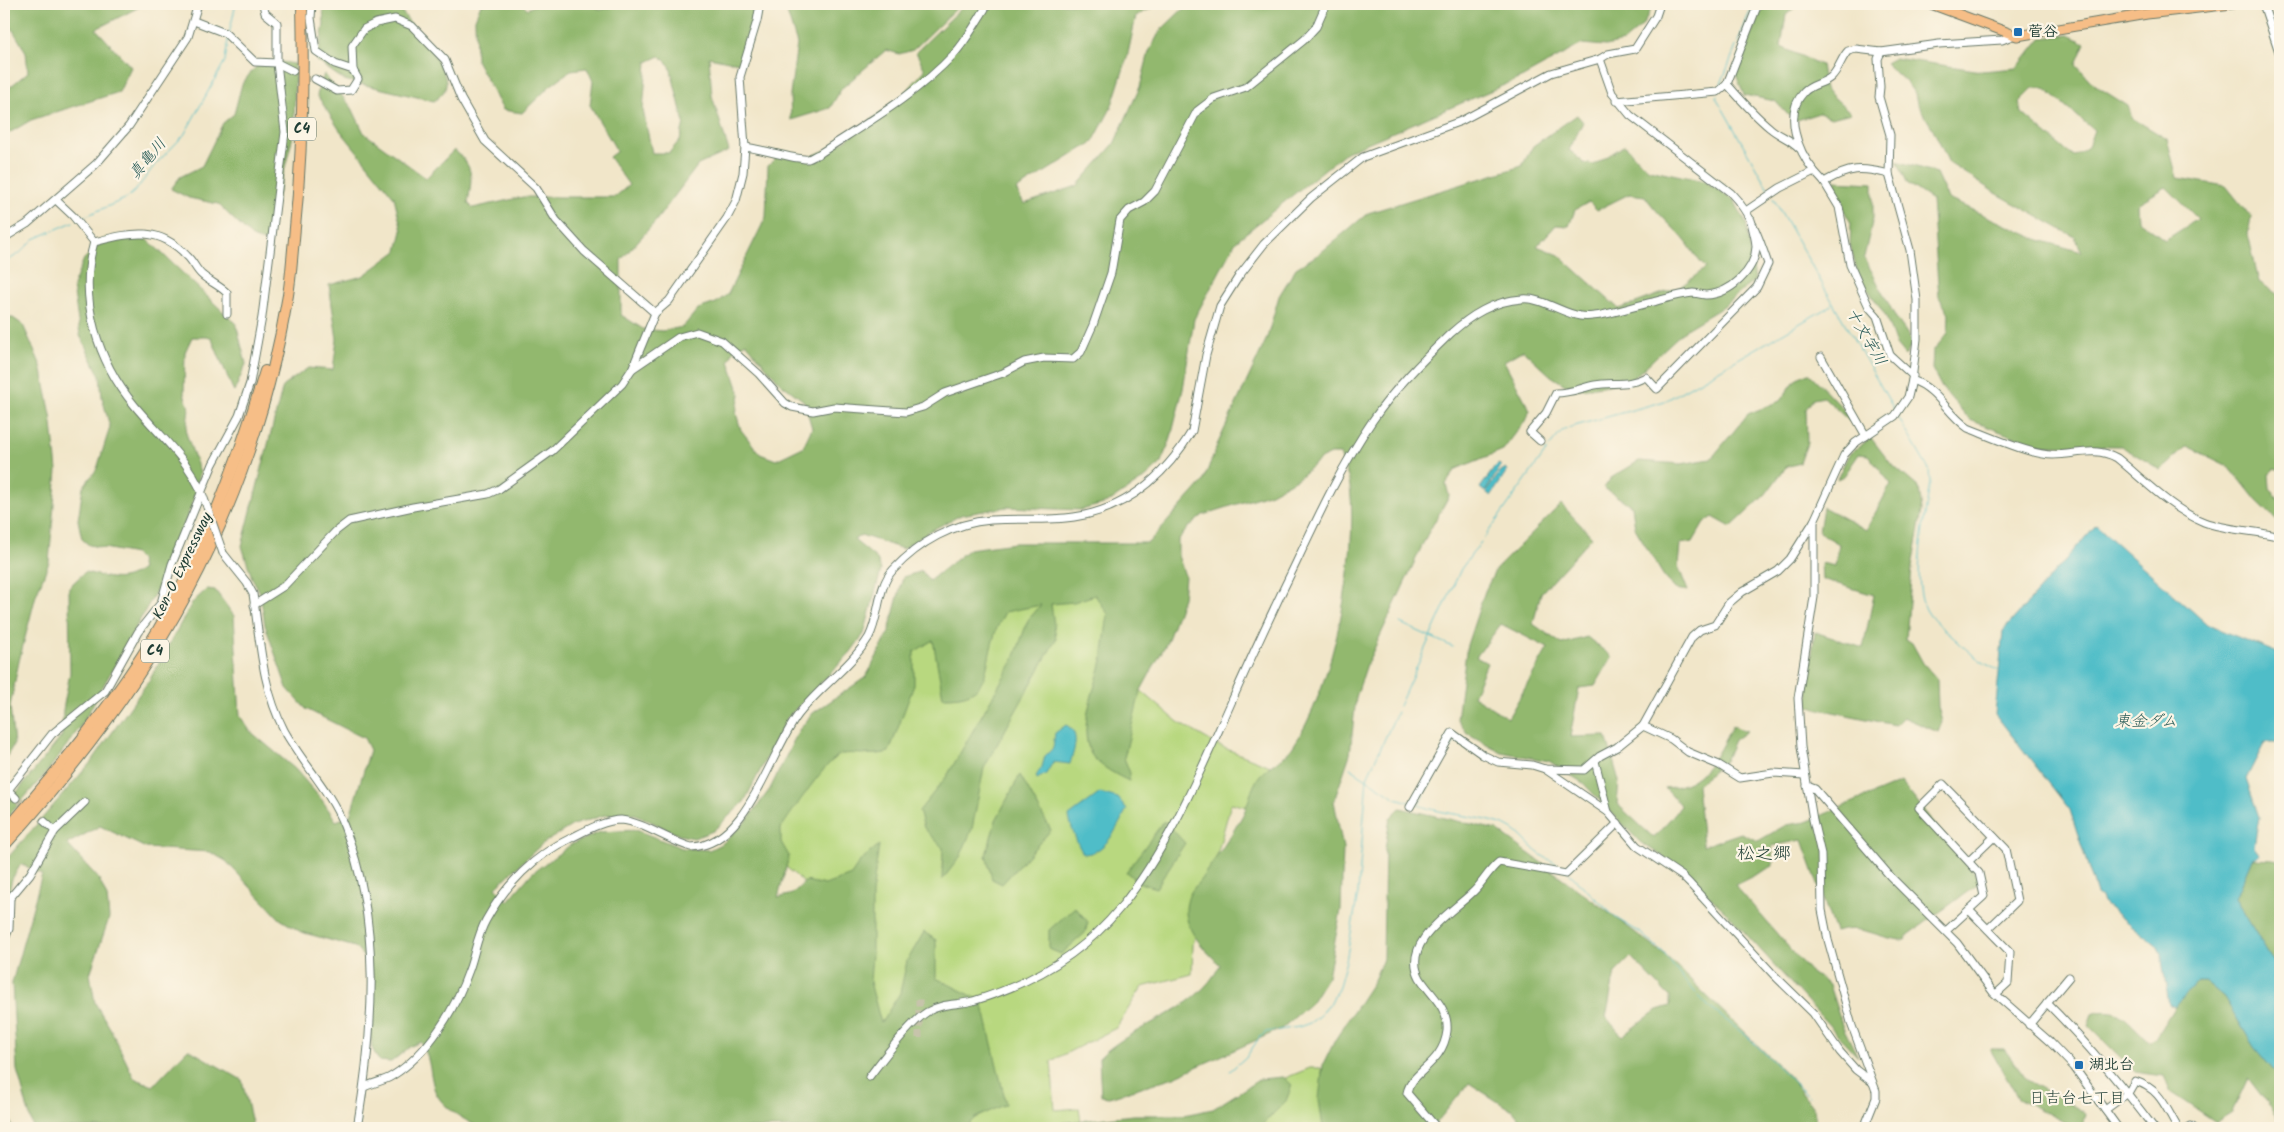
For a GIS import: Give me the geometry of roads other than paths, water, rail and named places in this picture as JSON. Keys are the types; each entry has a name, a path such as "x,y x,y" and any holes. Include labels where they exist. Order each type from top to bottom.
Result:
{"highway":[{"name":"Ken-O Expressway","path":"4,846 56,786 125,696 161,641 196,578 233,496 257,427 283,323 292,253 302,135 304,75 302,4"},
{"name":"Ken-O Expressway","path":"4,833 102,714 155,634 188,574 214,517 249,425 279,322 292,253"}],"main road":[{"path":"1931,4 2012,36 2022,36 2147,14 2232,4"}],"street":[{"path":"4,238 27,224 96,164 128,126 181,49 194,21 198,4"},
{"path":"16,798 6,793 52,734 105,690 138,632 161,603 172,564 213,464 239,416 250,383 260,326 285,132 277,63 277,23 265,13 263,4"},
{"path":"312,4 311,18 316,51 335,64 353,70"},
{"path":"254,605 284,586 336,531 349,521 404,508 488,494 498,489 562,442 609,398 632,369 655,313 670,301 727,218 741,186 745,147 740,77 757,21 760,4"},
{"path":"745,147 762,149 800,159 809,159 819,154 888,108 939,69 955,53 988,4"},
{"path":"632,369 679,337 697,332 722,341 759,374 785,403 792,407 805,411 834,407 906,412 923,407 945,392 1003,374 1024,362 1044,358 1074,359 1084,347 1111,273 1120,220 1129,210 1144,202 1155,191 1197,111 1214,98 1246,87 1304,40 1316,27 1326,4"},
{"path":"364,1087 391,1077 425,1048 450,1011 463,986 480,934 498,900 512,883 548,851 580,834 616,820 632,822 692,847 701,847 718,839 732,826 758,791 796,717 840,674 862,647 870,634 883,587 890,573 921,545 950,528 969,522 1057,519 1095,513 1144,489 1183,446 1192,431 1214,323 1229,290 1279,228 1344,171 1372,154 1461,121 1540,78 1600,59 1608,54 1631,50 1638,46 1656,16 1660,4"},
{"path":"1616,101 1714,94 1727,84 1758,4"},
{"path":"2263,4 2280,55"},
{"path":"315,78 337,91 351,90 358,79 353,70 352,46 358,35 364,29 376,23 395,19 412,26 445,60 465,107 485,140 536,188 556,220 584,251 655,313"},
{"path":"194,21 225,33 255,62 277,63 293,71"},
{"path":"1803,153 1796,134 1794,114 1798,101 1803,94 1816,84 1833,76 1845,54 1851,49 1880,52 1939,44 2002,40 2012,36"},
{"path":"1410,807 1452,733 1484,755 1498,762 1532,765 1545,769 1584,770 1606,751 1617,747 1629,739 1643,726 1692,637 1700,630 1716,625 1729,603 1742,592 1778,571 1790,560 1814,521 1844,455 1866,436 1895,416 1908,397 1913,378 1917,339 1917,300 1910,250 1889,174 1890,135 1879,97 1878,59 1880,52"},
{"path":"1540,441 1530,432 1546,413 1556,393 1570,393 1598,385 1637,382 1646,377 1657,389 1757,287 1768,264 1757,230 1746,210 1731,192 1630,115 1616,101 1600,59"},
{"path":"1727,84 1756,117 1777,133 1792,141 1824,182 1839,207 1850,265 1869,308 1877,316 1885,346 1890,355 1913,378 1936,394 1961,423 1968,428 2041,453 2052,455 2094,450 2107,452 2168,500 2192,516 2218,526 2280,537"},
{"path":"1824,182 1841,172 1859,168 1889,174"},
{"path":"1746,210 1780,188 1814,171"},
{"path":"56,200 73,216 94,242"},
{"path":"869,1077 922,1015 944,1004 969,1002 1016,986 1047,971 1079,949 1121,907 1168,835 1205,764 1251,658 1313,526 1350,455 1395,390 1420,363 1472,316 1487,307 1516,300 1532,300 1584,317 1612,313 1693,293 1708,295 1718,293 1736,283 1750,265 1756,245 1751,220"},
{"path":"94,242 134,232 155,235 170,240 187,256 201,274 220,285 227,293 228,314"},
{"path":"94,242 89,259 89,300 94,333 102,352 117,381 133,404 186,462 202,492 223,553 247,583 253,594 264,673 276,712 299,754 326,792 344,824 354,853 363,892 371,963 364,1087 357,1128"},
{"path":"1821,357 1866,436"},
{"path":"1814,521 1814,597 1798,698 1798,722 1805,775 1821,854 1822,910 1828,940 1852,1026 1876,1091 1876,1098 1864,1128"},
{"path":"1643,726 1670,739 1688,752 1719,765 1740,778 1773,774 1805,775"},
{"path":"1595,761 1608,812"},
{"path":"1545,769 1608,812 1637,846 1690,884 1767,968 1813,1013 1840,1052 1856,1070 1872,1082"},
{"path":"1946,931 1984,896 1979,873 1918,808 1943,784 2006,849 2017,901 1988,929"},
{"path":"1807,786 1815,789 1890,876 1946,931 1996,994 2050,1042 2074,1067 2118,1128"},
{"path":"4,940 9,929 10,898 30,874 55,831 85,802"},
{"path":"44,821 55,831"},
{"path":"1436,1128 1407,1093 1408,1086 1438,1055 1444,1045 1447,1030 1445,1014 1441,1005 1420,977 1417,967 1416,959 1419,947 1425,936 1475,890 1490,870 1499,862 1566,874 1618,823"},
{"path":"1969,861 1994,837"},
{"path":"1969,910 2010,952 2008,983 1996,994"},
{"path":"2029,1025 2069,977"},
{"path":"2047,1003 2072,1028 2154,1128"},
{"path":"2105,1110 2128,1094 2135,1082 2150,1086 2160,1098 2178,1128"},
{"path":"2188,1128 2192,1126 2194,1128"}],"water":[{"path":"1499,464 1501,466 1485,492 1480,488"},
{"path":"1506,468 1508,470 1491,496 1486,492 1501,471"},
{"name":"東金ダム","path":"2096,525 2208,625 2280,654 2280,742 2265,742 2246,779 2259,817 2254,847 2260,855 2252,858 2235,898 2270,957 2280,970 2280,1078 2254,1047 2224,997 2206,982 2197,982 2175,1006 2169,1005 2161,954 2158,947 2103,903 2101,897 2097,894 2070,810 1995,714 2003,631"},
{"path":"1066,725 1071,728 1075,738 1070,764 1053,762 1046,774 1037,779 1036,776 1042,767 1045,756 1053,748 1055,733"},
{"path":"1100,793 1118,798 1127,809 1115,831 1105,844 1092,853 1084,854 1075,836 1069,816"}],"waterway":[{"name":"真亀川","path":"229,34 235,8 234,4"},
{"name":"十文字川","path":"1721,84 1753,4"},
{"name":"真亀川","path":"79,219 127,198 184,135 225,61 228,40"},
{"name":"十文字川","path":"1717,95 1716,97 1770,192"},
{"name":"十文字川","path":"1773,198 1895,411"},
{"name":"真亀川","path":"4,263 20,253 34,239 73,222"},
{"path":"1549,447 1562,431 1571,427 1665,401 1832,305"},
{"name":"十文字川","path":"1898,417 1929,470 1930,482 1923,527 1919,578 1924,605 1933,619 1942,628 1981,661 1998,670"},
{"path":"1484,538 1547,450"},
{"path":"1399,706 1461,569 1481,542"},
{"path":"1400,623 1453,647"},
{"path":"1230,1071 1247,1056 1259,1038 1266,1032 1299,1027 1310,1023 1330,1004 1339,986 1346,961 1358,893 1367,778 1397,712"},
{"path":"1456,739 1418,805 1507,826 1517,832 1537,852 1567,871"},
{"path":"1350,768 1396,798 1409,802"},
{"path":"1569,873 1616,918 1639,932 1663,952 1682,978 1709,1007 1749,1038 1809,1097"}],"tunnel":[{"path":"16,798 44,821"},
{"path":"919,999 919,1038"}],"place":[{"name":"菅谷","path":"2018,32"},
{"name":"湖北台","path":"2079,1065"}],"district":[{"name":"松之郷","path":"1764,854"},
{"name":"日吉台七丁目","path":"2077,1098"}]}
